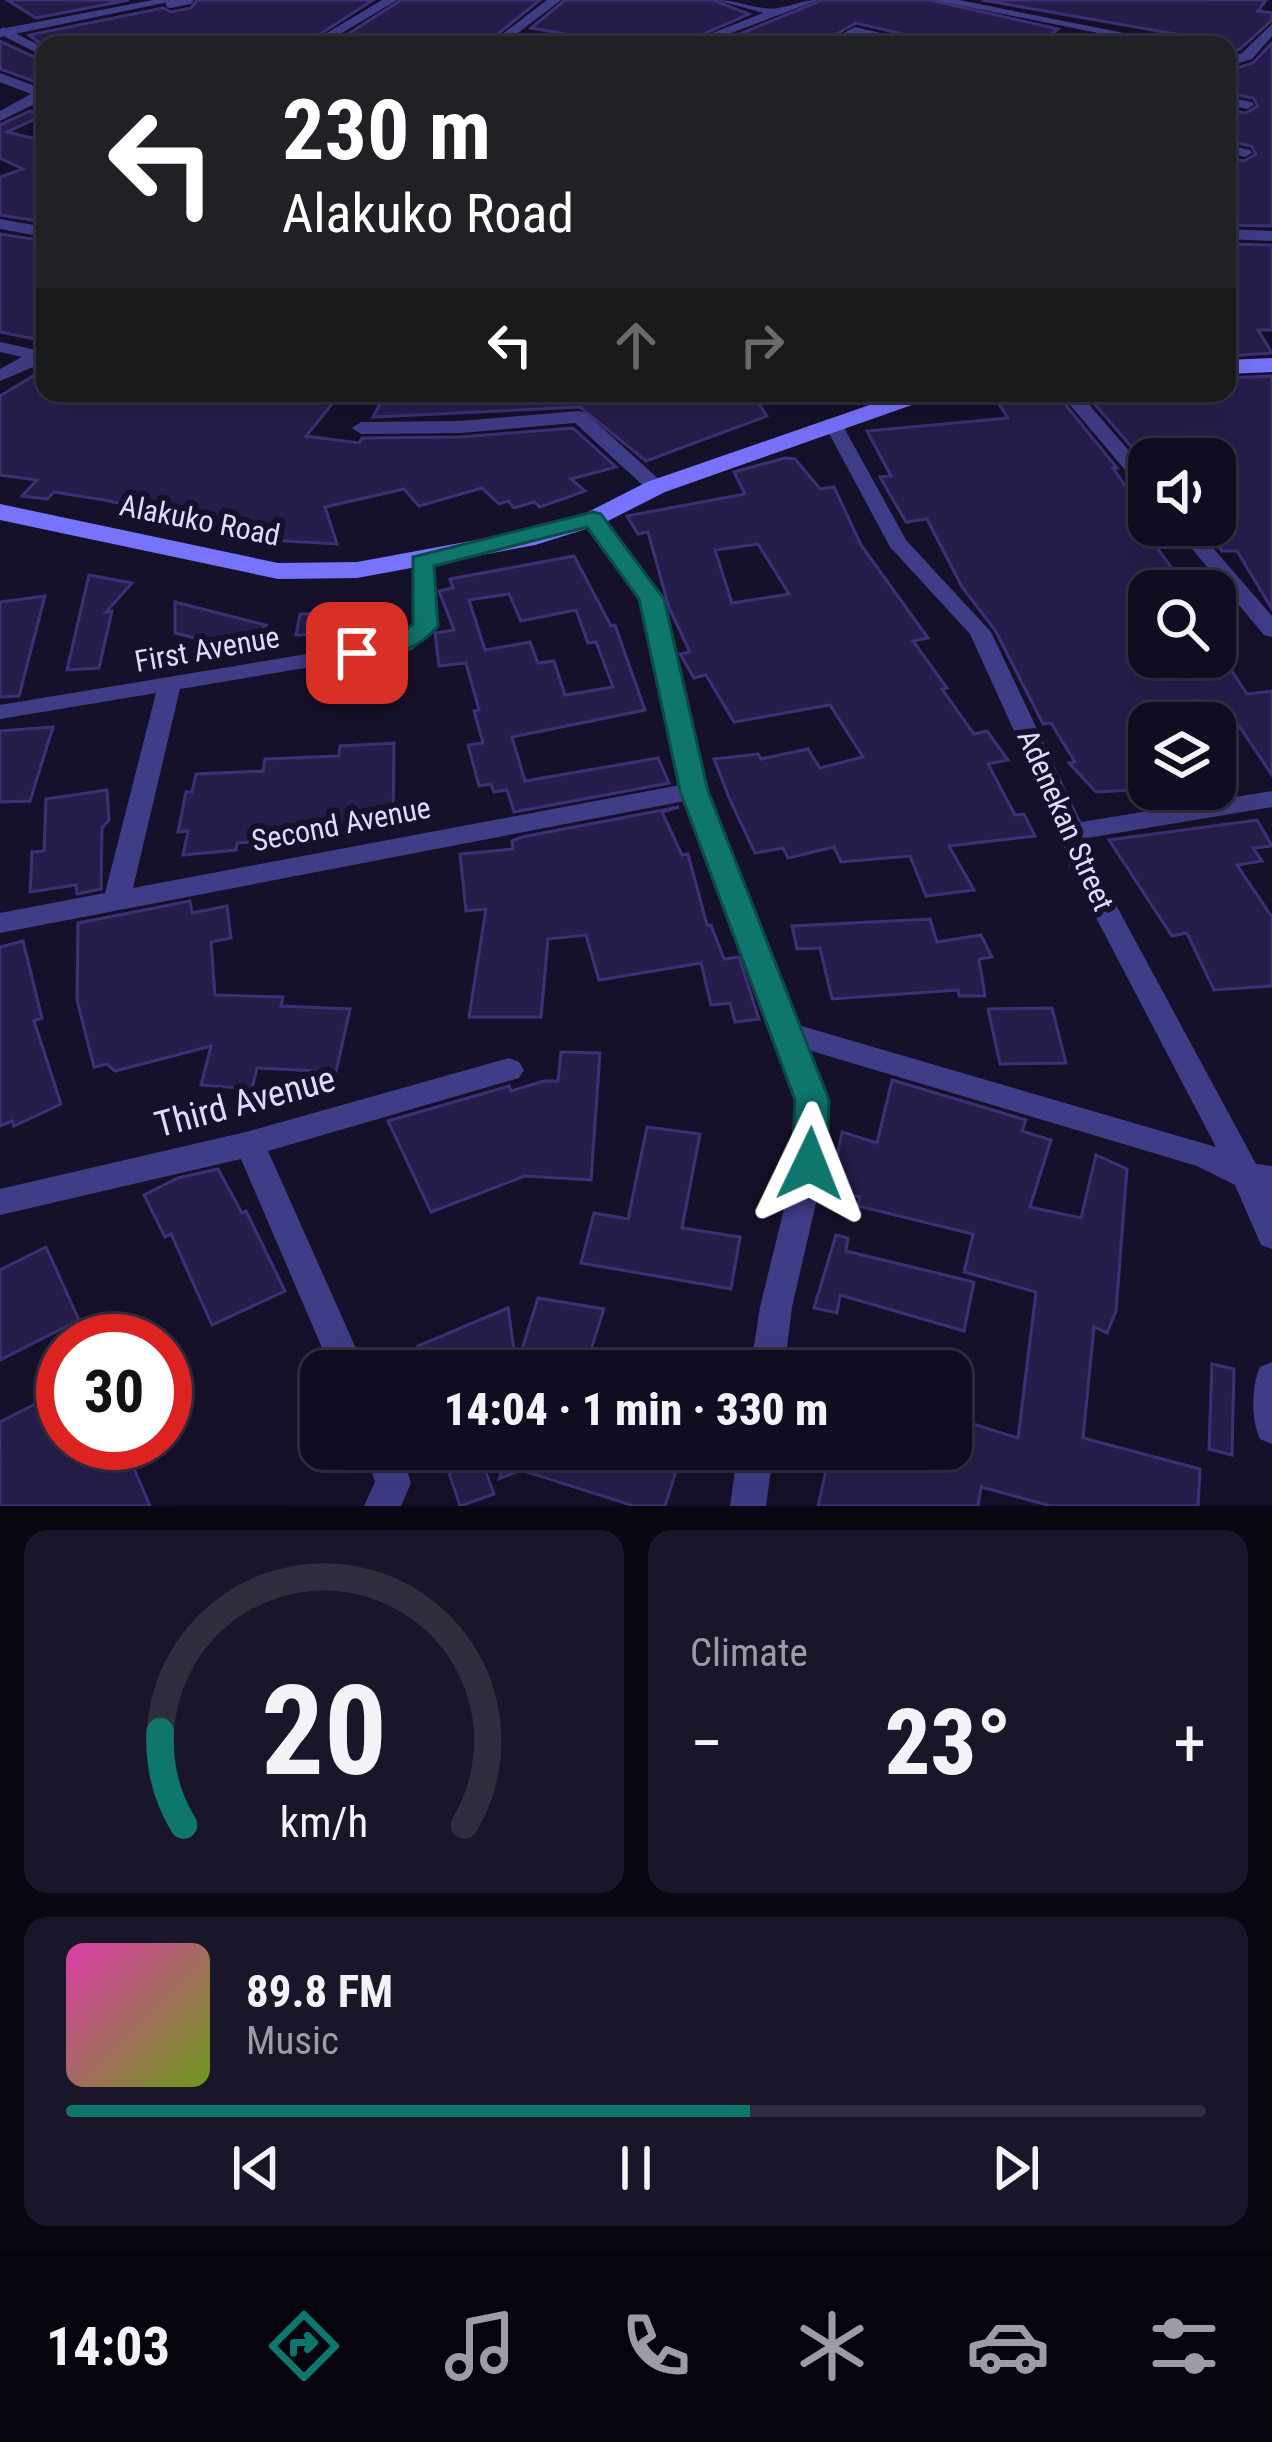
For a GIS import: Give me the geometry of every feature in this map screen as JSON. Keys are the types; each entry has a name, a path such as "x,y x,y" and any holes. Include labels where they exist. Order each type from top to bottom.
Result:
{"main road":[{"path":"1236,367 1272,365"},
{"name":"Alakuko Road","path":"0,512 278,572 422,562 593,519 656,487 883,402"}],"street":[{"path":"329,36 392,0"},
{"path":"506,36 555,0"},
{"path":"723,0 770,12"},
{"path":"710,36 812,0"},
{"path":"940,0 1114,36"},
{"path":"2,33 169,1"},
{"path":"1236,61 1253,57 1272,28"},
{"path":"1236,54 1253,57"},
{"path":"0,77 36,92"},
{"path":"0,117 36,99"},
{"path":"1236,103 1247,105"},
{"path":"1236,151 1245,153"},
{"path":"0,224 36,230"},
{"path":"1236,234 1272,236"},
{"path":"0,347 36,354"},
{"path":"0,376 36,358"},
{"path":"1077,402 1128,462"},
{"path":"362,428 460,427 579,417 656,487"},
{"name":"Adenekan Street","path":"833,424 897,543 980,632 1073,832 1083,868 1259,1178 1272,1235"},
{"path":"593,519 651,599 694,791 812,1100 810,1164 770,1350"},
{"path":"1200,546 1272,630"},
{"name":"First Avenue","path":"0,712 404,645 425,626 422,562"},
{"path":"117,899 169,687"},
{"name":"Second Avenue","path":"0,923 694,791"},
{"path":"1073,832 1272,800"},
{"path":"787,1033 1205,1156 1259,1178"},
{"name":"Third Avenue","path":"0,1202 250,1144 508,1070"},
{"path":"250,1144 340,1350"},
{"path":"1272,1378 1272,1427"},
{"path":"382,1506 393,1483 389,1470"},
{"path":"748,1506 753,1470"}],"lane":[{"path":"169,1 189,0"},
{"path":"2,33 34,47"}],"building":[{"path":"7,0 129,0 36,18"},
{"path":"197,0 373,0 317,36 36,36 36,40 29,35 163,8 171,12 191,8"},
{"path":"401,0 540,0 495,36 345,36"},
{"path":"565,0 713,0 749,14 699,36 578,36 531,28"},
{"path":"822,0 930,0 1058,29 1049,36 911,36 856,23 832,36 735,36"},
{"path":"982,0 1266,0 1258,11 1272,13 1272,20 1236,51 1236,36 1187,36"},
{"path":"0,41 36,58 36,82 0,69"},
{"path":"1272,43 1272,226 1236,225 1236,160 1256,154 1251,146 1236,143 1236,111 1246,113 1258,106 1253,98 1236,95 1236,68 1253,63"},
{"path":"36,113 36,119 7,132 36,139 36,221 0,215 0,177 23,169 0,158 0,125"},
{"path":"0,234 36,240 36,339 0,332"},
{"path":"1236,244 1272,245 1272,330 1258,330 1272,353 1236,355"},
{"path":"36,374 36,402 334,402 306,436 359,443 362,438 460,437 573,428 616,467 571,479 585,491 540,507 534,502 514,508 508,501 499,504 482,488 419,506 404,489 325,507 337,544 230,538 230,533 200,528 204,522 104,500 54,492 47,499 22,496 37,480 0,475 0,396"},
{"path":"1272,376 1272,609 1237,551 1222,551 1218,546 1236,546 1236,438 1128,438 1128,443 1093,402 1236,402 1236,378"},
{"path":"381,402 758,402 767,416 646,461 580,407 373,417"},
{"path":"998,402 1063,402 1117,468 1113,468 1128,490 1128,546 1156,546 1173,570 1128,570 1128,678 1236,677 1247,694 1272,691 1272,775 1236,721 1236,702 1128,702 1128,790 1096,792 1069,763 1075,762 1051,723 1043,724 995,630 962,587 927,519 906,522 880,477 891,476 867,431 1008,418"},
{"path":"795,459 820,489 834,487 861,545 928,638 913,641 947,688 942,689 974,734 987,731 1008,760 988,764 1015,815 1024,814 1035,836 949,846 974,890 926,896 910,856 841,862 834,847 788,858 783,848 755,853 714,759 758,754 761,759 808,749 820,768 863,757 830,705 734,722 706,675 694,678 680,654 690,652 669,608 648,532 638,534 627,516 745,494 734,472","holes":["758,544 789,594 732,603 715,550"]},
{"path":"574,556 611,626 615,625 645,710 512,737 525,781 658,758 669,783 514,812 507,790 494,792 491,784 479,786 468,745 483,743 466,663 439,666 435,633 454,630 439,591 453,588 450,579","holes":["509,594 521,621 576,610 588,643 596,642 613,687 565,695 554,661 538,663 530,642 485,650 469,600"]},
{"path":"89,575 132,583 106,612 112,611 99,668 67,670"},
{"path":"45,596 19,696 0,697 0,602"},
{"path":"175,602 266,625 242,650 175,633"},
{"path":"377,612 375,633 296,635 300,614"},
{"path":"53,727 30,801 0,802 0,731"},
{"path":"394,743 393,824 319,828 318,839 237,843 236,850 183,855 188,831 178,832 186,792 192,792 196,774 263,771 265,759 339,756 340,746"},
{"path":"107,790 109,820 102,828 101,889 77,894 76,885 30,892 32,852 44,851 46,799"},
{"path":"679,807 662,812 682,855 688,854 707,925 724,959 739,957 759,1019 735,1022 730,1003 711,1005 701,963 599,980 586,935 548,939 541,1017 469,1017 486,909 466,911 460,854 513,849 512,841 522,837"},
{"path":"1257,820 1272,846 1253,848 1262,861 1237,865 1272,917 1272,986 1214,990 1187,933 1172,936 1109,840"},
{"path":"190,901 192,913 227,906 231,938 211,942 215,995 283,997 281,1006 350,1009 336,1072 257,1068 252,1089 201,1085 211,1046 115,1071 107,1064 94,1067 77,1000 78,923"},
{"path":"930,919 937,942 981,935 992,957 979,959 985,996 959,996 958,990 832,999 820,948 797,949 792,926"},
{"path":"23,941 42,1018 34,1021 61,1104 14,1126 12,1121 0,1126 0,947"},
{"path":"1052,1008 1066,1063 1000,1064 988,1009"},
{"path":"561,1052 600,1053 591,1180 525,1176 431,1212 388,1121 509,1086 511,1091 558,1081"},
{"path":"892,1080 1026,1120 1022,1131 1051,1140 1030,1207 1081,1218 1096,1155 1127,1169 1116,1311 1107,1333 1094,1327 1083,1438 1200,1469 1198,1506 1051,1506 981,1487 978,1506 818,1506 826,1470 972,1470 972,1424 1018,1438 1036,1292 964,1272 973,1234 858,1206 860,1197 830,1191 842,1132 877,1143"},
{"path":"647,1127 700,1134 682,1228 740,1237 731,1289 581,1263 594,1213 628,1219"},
{"path":"218,1169 242,1213 246,1211 285,1291 212,1325 171,1234 165,1237 144,1195 178,1178"},
{"path":"836,1235 848,1238 846,1251 974,1282 964,1331 840,1295 837,1313 814,1308"},
{"path":"46,1247 76,1314 36,1314 36,1342 0,1360 0,1270"},
{"path":"538,1298 604,1309 591,1350 522,1350"},
{"path":"508,1308 514,1350 420,1350 418,1346"},
{"path":"1212,1364 1234,1369 1232,1455 1209,1449"},
{"path":"36,1404 36,1470 135,1470 150,1506 0,1506 0,1422"},
{"path":"448,1470 485,1470 494,1494 460,1506"},
{"path":"521,1470 676,1470 665,1506 634,1506"}],"route":[{"path":"357,653 404,645 425,626 422,562 593,519 651,599 694,791 812,1100 810,1164"}]}
